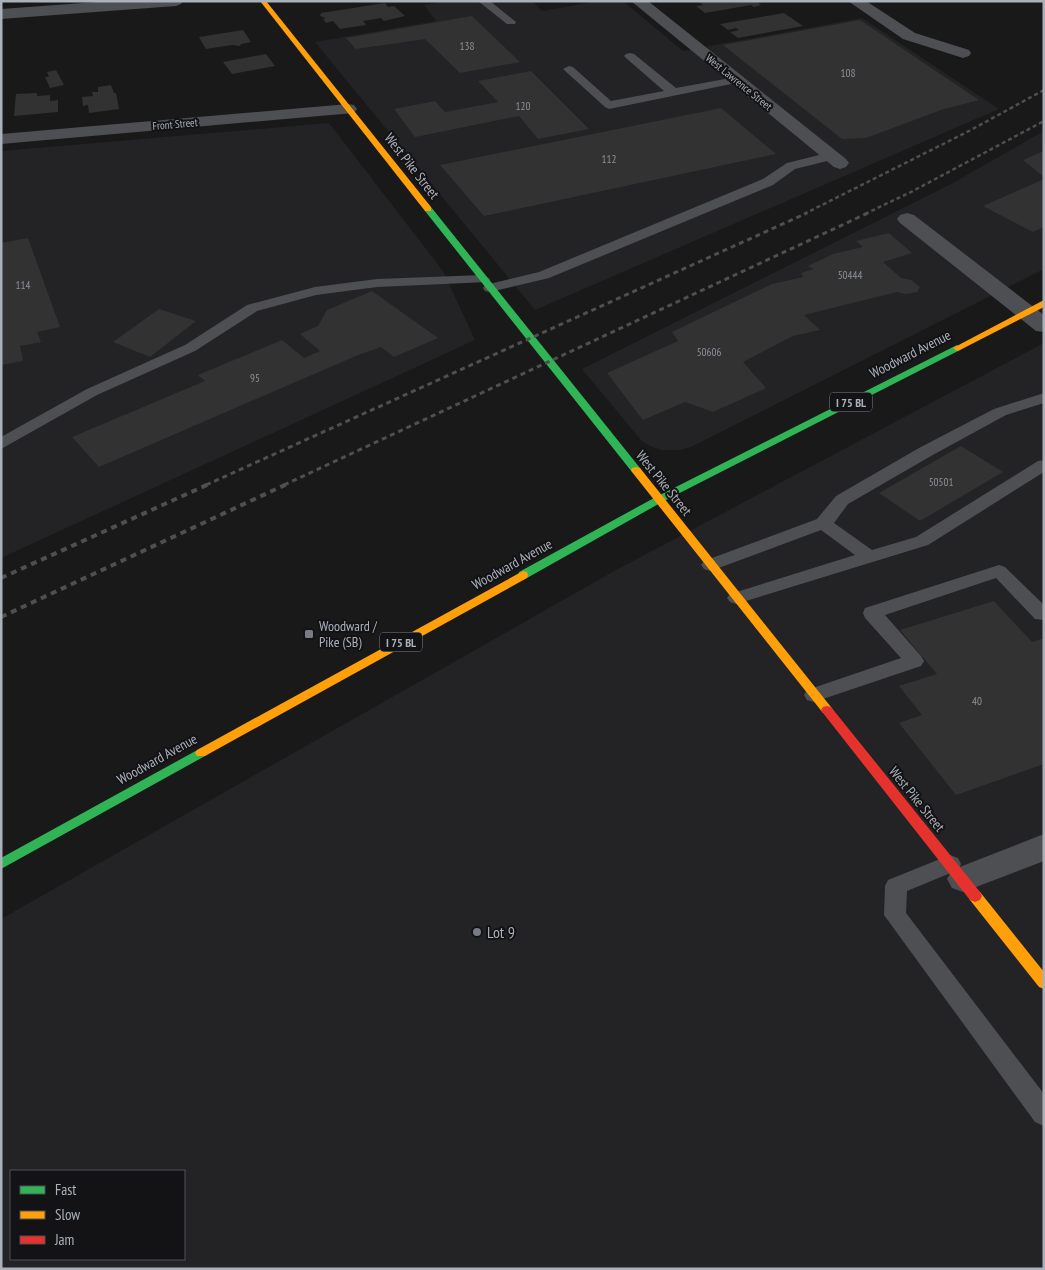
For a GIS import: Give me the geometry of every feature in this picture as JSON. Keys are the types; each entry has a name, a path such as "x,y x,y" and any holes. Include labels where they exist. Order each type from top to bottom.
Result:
{"street":[{"path":"1,14 176,1"},
{"name":"West Pike Street","path":"263,1 736,598 1044,982"},
{"name":"West Lawrence Street","path":"638,1 836,160"},
{"path":"855,1 908,36 963,53"},
{"name":"Front Street","path":"1,140 348,109"},
{"path":"907,219 1035,307 1044,326"},
{"name":"Woodward Avenue","path":"1,864 658,500 1035,307"},
{"path":"956,872 1044,847"}],"lane":[{"path":"483,1 511,22"},
{"path":"630,56 673,92"},
{"path":"569,69 609,105 736,80"},
{"path":"1,444 92,392 190,348 252,308 315,291 376,283 487,284 544,275 768,182 791,166 836,160"},
{"path":"710,565 823,523 842,500 1000,412 1036,400 1044,412"},
{"path":"736,598 922,541 1044,465"},
{"path":"823,523 871,558"},
{"path":"814,695 914,661 872,613 999,571 1042,614 1044,613"},
{"path":"956,872 896,886 895,915 1044,1114"}],"shaded area":[{"path":"445,1 532,1 542,11 599,1 623,1 683,51 862,18 999,109 535,310 315,42 436,21 424,5"},
{"path":"329,123 443,271 475,340 1,558 1,151"},
{"path":"1044,131 1044,269 691,447 680,450 661,450 641,440 582,369 953,183"},
{"name":"Lot 9","path":"1044,343 1044,1269 1,1269 1,919 616,570"}],"building":[{"path":"698,1 756,1 761,5 705,13 696,6 703,5"},
{"path":"385,3 388,7 394,6 405,16 384,21 381,18 363,21 366,25 340,29 333,21 326,23 323,19 326,18 320,16 321,13"},
{"path":"784,13 803,26 738,38 730,32 739,30 736,28 728,30 720,24"},
{"path":"472,16 520,62 460,73 425,39 356,49 346,38"},
{"path":"860,20 979,100 941,110 866,138 842,139 723,45"},
{"path":"243,30 251,42 241,44 240,46 232,45 206,49 199,37"},
{"path":"266,54 275,66 232,74 223,62"},
{"path":"56,70 64,85 50,88 45,77 49,77 47,72"},
{"path":"531,71 589,129 538,139 519,116 415,137 394,109 435,101 445,112 498,102 478,81"},
{"path":"111,85 114,93 116,93 119,109 89,113 88,105 83,106 82,97 93,96 92,92 98,92 98,87"},
{"path":"37,93 37,96 50,95 50,101 58,100 58,112 14,116 16,94"},
{"path":"721,108 776,154 484,216 440,165"},
{"path":"1044,151 1044,177 1023,160"},
{"path":"1044,179 1044,227 1033,232 983,206"},
{"path":"889,233 912,253 883,262 901,278 911,280 920,287 917,292 906,294 897,292 804,315 820,330 793,336 743,362 766,388 713,412 685,402 643,420 607,373 678,341 672,332 772,284 803,277 801,273 814,269 808,266 833,254 863,247 856,241"},
{"path":"28,238 60,327 37,332 41,342 20,346 23,361 1,365 1,243"},
{"path":"372,291 438,338 394,357 381,347 358,355 99,467 72,437 205,381 198,375 282,340 304,358 320,351 300,334 318,326 327,310"},
{"path":"159,309 196,321 150,357 113,342"},
{"path":"961,446 1003,472 920,521 879,493"},
{"path":"994,601 1032,642 1044,638 1044,764 956,795 899,723 922,715 899,686 937,674 900,630"}],"railway":[{"path":"804,214 969,131 1044,90"},
{"path":"865,214 911,192 1044,121"},
{"path":"206,485 807,213"},
{"path":"284,485 868,213"},
{"path":"1,578 209,484"},
{"path":"1,617 287,484"}],"traffic: fast":[{"path":"428,209 636,470"},
{"path":"523,575 658,500 957,348"},
{"path":"1,864 201,753"}],"traffic: slow":[{"path":"263,1 428,209"},
{"path":"957,348 1044,303"},
{"path":"636,470 827,710"},
{"path":"201,753 523,575"},
{"path":"975,896 1044,983"}],"traffic: jam":[{"path":"827,710 975,896"}],"place":[{"name":"Woodward / Pike (SB)","path":"309,634"},
{"name":"Lot 9","path":"477,932"}]}
